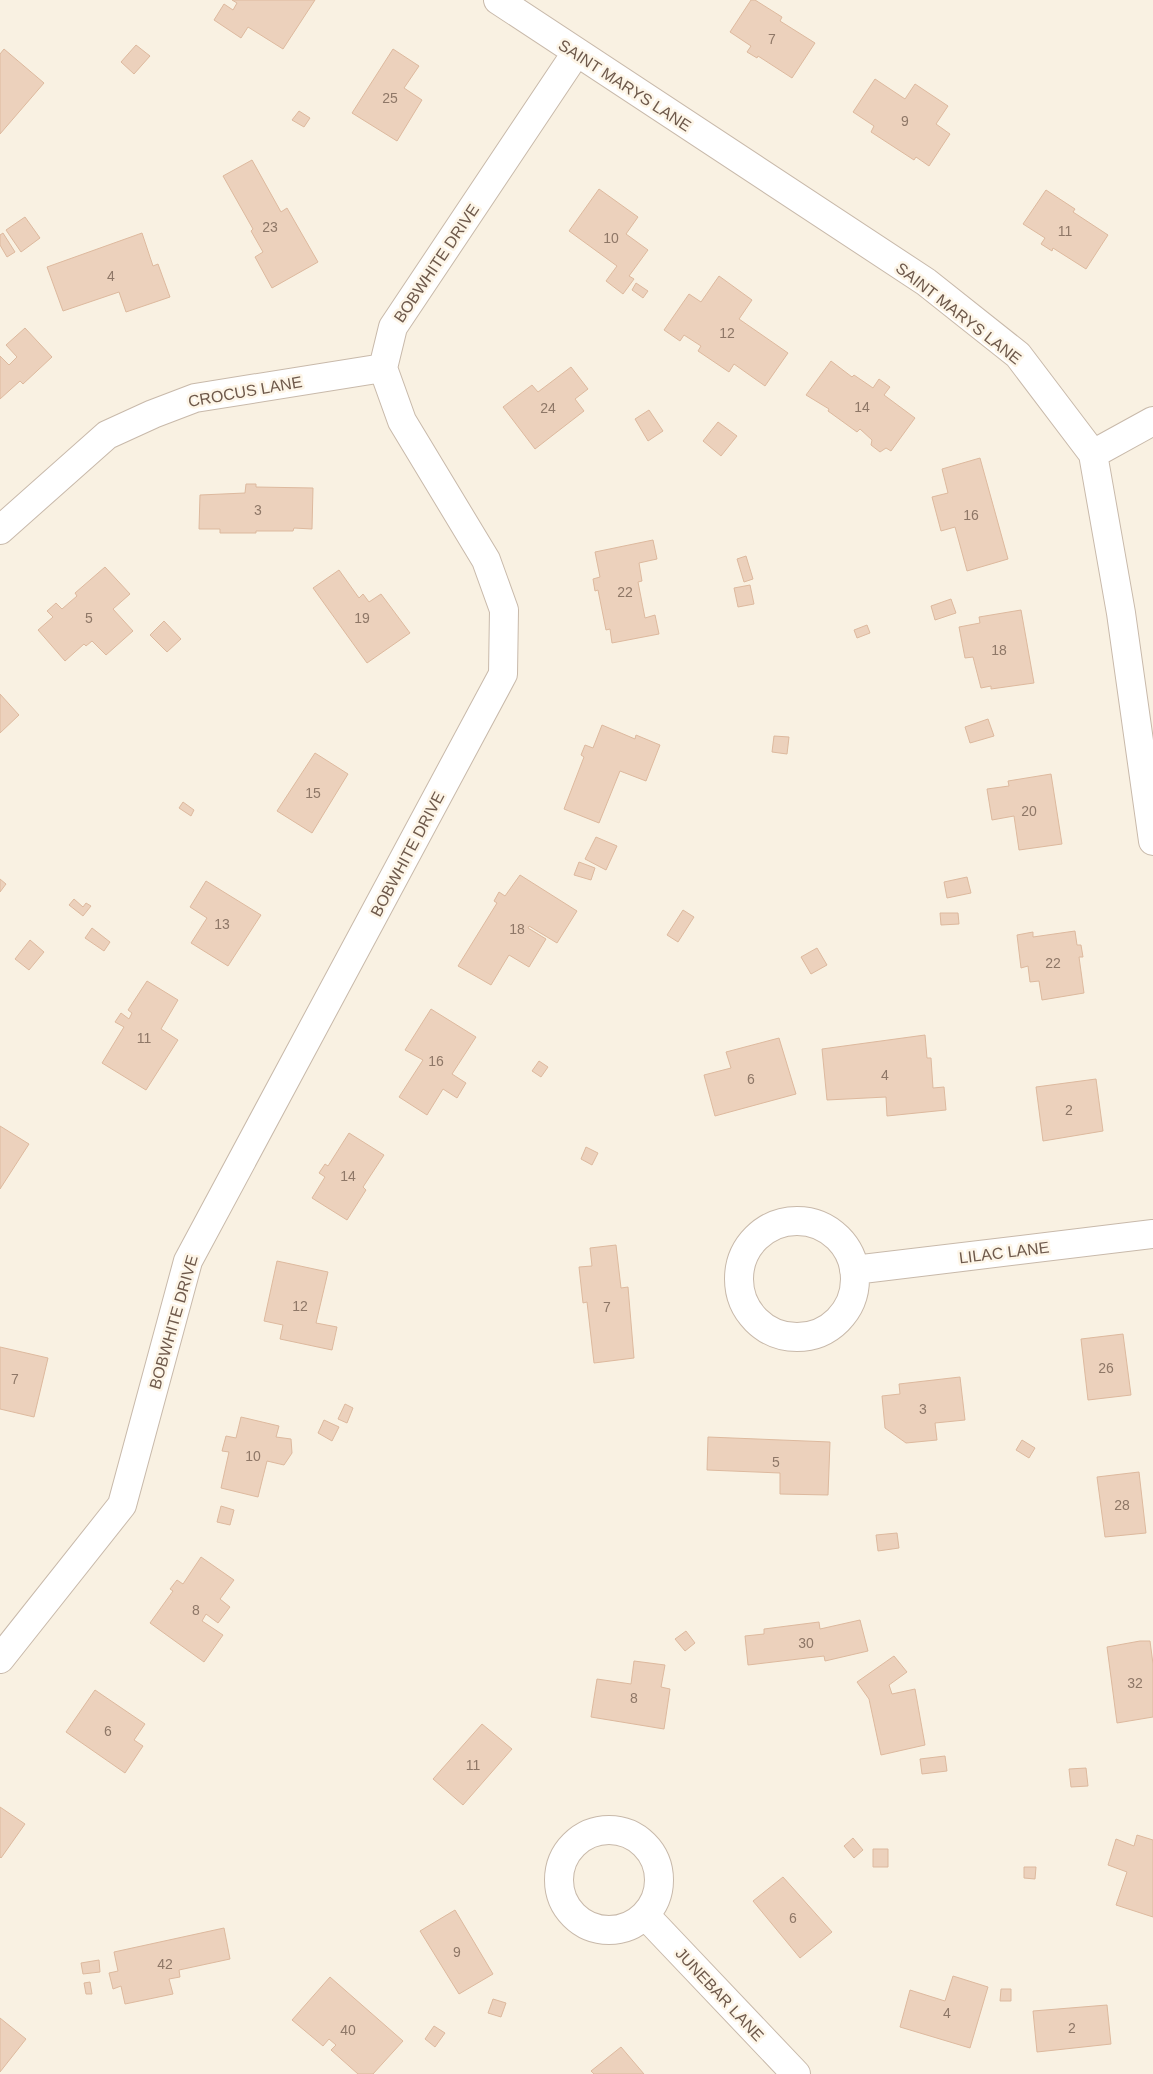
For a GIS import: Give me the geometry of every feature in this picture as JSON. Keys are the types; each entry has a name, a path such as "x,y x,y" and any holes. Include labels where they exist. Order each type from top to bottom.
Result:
{"street":[{"name":"SAINT MARYS LANE","path":"498,0 926,282 1018,355 1093,454 1121,613 1153,841"},
{"name":"BOBWHITE DRIVE","path":"0,1659 122,1505 188,1261 503,674 504,610 486,560 402,421 383,368 393,327 576,53"},
{"name":"CROCUS LANE","path":"0,530 107,436 153,414 195,398 383,368"},
{"path":"1093,454 1153,421"},
{"path":"798,1220 818,1224 835,1235 848,1251 854,1270 852,1298 842,1316 826,1329 807,1336 787,1336 768,1330 752,1317 740,1292 738,1271 745,1252 760,1233 778,1223 798,1220"},
{"name":"LILAC LANE","path":"854,1270 1153,1234"},
{"name":"JUNEBAR LANE","path":"645,1915 796,2074"}],"building":[{"path":"232,0 315,0 283,49 248,27 241,38 214,20 224,4 233,10 237,3"},
{"path":"751,0 755,0 782,17 780,21 815,43 792,78 758,56 757,58 747,52 751,46 730,32"},
{"path":"136,45 150,56 134,74 121,62"},
{"path":"4,49 44,83 0,134 0,54"},
{"path":"393,49 419,66 404,88 422,100 397,141 352,113"},
{"path":"875,79 905,99 915,84 948,106 936,124 950,134 929,166 916,157 914,160 871,132 874,126 853,112"},
{"path":"299,111 310,118 304,127 292,120"},
{"path":"252,160 281,212 287,208 318,262 272,288 255,257 263,252 251,231 253,229 223,176"},
{"path":"599,189 638,217 626,234 648,250 629,276 634,279 623,294 606,281 617,266 569,231"},
{"path":"1046,190 1075,209 1073,212 1108,235 1086,269 1053,248 1052,251 1041,244 1045,238 1023,224"},
{"path":"25,217 40,238 21,252 6,230"},
{"path":"3,233 15,252 7,257 0,245 0,235"},
{"path":"142,233 153,266 158,264 170,297 126,312 119,292 63,311 47,267"},
{"path":"719,276 752,300 739,319 788,353 765,386 734,364 729,372 698,351 701,346 684,335 680,341 664,330 689,294 701,302"},
{"path":"636,283 648,291 643,298 632,290"},
{"path":"25,328 52,357 23,384 20,381 0,399 0,356 9,365 17,357 6,345"},
{"path":"831,361 852,377 854,375 873,388 879,379 890,387 884,395 915,418 891,451 886,448 880,452 871,445 872,440 860,429 857,432 828,411 829,409 806,395"},
{"path":"571,367 588,389 575,399 584,411 535,449 503,407 532,385 538,392"},
{"path":"649,410 663,431 648,441 635,419"},
{"path":"718,422 737,436 721,456 703,441"},
{"path":"980,458 1008,559 967,571 955,527 941,531 932,497 948,493 942,469"},
{"path":"246,484 256,484 256,487 313,488 312,529 294,528 293,531 220,533 220,529 199,529 200,495 245,493"},
{"path":"653,540 657,559 639,563 642,581 638,582 645,618 655,615 659,634 612,643 610,629 606,630 598,590 595,591 593,579 600,577 595,552"},
{"path":"746,556 753,579 744,582 737,559"},
{"path":"105,567 130,594 113,609 133,631 106,655 92,641 86,646 84,644 65,661 38,630 53,617 47,611 56,603 62,609 77,596 75,593"},
{"path":"339,570 359,598 363,594 369,602 381,594 410,633 367,663 313,588"},
{"path":"750,585 754,604 738,607 734,588"},
{"path":"951,599 956,613 935,620 931,606"},
{"path":"1021,610 1034,683 991,689 991,686 981,688 973,657 965,658 959,627 980,623 979,617"},
{"path":"164,621 181,639 167,652 150,635"},
{"path":"867,625 870,633 857,638 854,630"},
{"path":"0,694 19,715 0,733"},
{"path":"988,719 994,736 970,743 965,727"},
{"path":"602,725 635,739 636,735 660,745 646,781 620,771 599,823 564,809 584,757 581,755 585,745 593,748"},
{"path":"774,736 789,737 787,754 772,752"},
{"path":"315,753 348,774 312,833 277,811"},
{"path":"1051,774 1062,844 1019,850 1014,816 992,820 987,789 1009,786 1008,781"},
{"path":"183,802 194,810 191,816 179,808"},
{"path":"596,837 617,846 606,870 585,859"},
{"path":"579,862 595,868 591,880 574,875"},
{"path":"520,875 577,911 557,943 529,926 528,928 546,939 529,967 509,955 491,985 458,966 497,903 494,901 499,892 505,896"},
{"path":"967,877 971,893 947,898 944,882"},
{"path":"0,879 6,884 0,892"},
{"path":"206,881 261,915 228,966 191,943 207,918 190,907"},
{"path":"74,899 83,907 86,903 91,906 83,916 69,905"},
{"path":"683,910 694,917 678,942 667,935"},
{"path":"940,913 958,913 959,924 941,925"},
{"path":"92,928 110,942 104,951 85,938"},
{"path":"1075,931 1077,945 1081,945 1083,957 1079,957 1084,993 1042,1000 1039,981 1030,982 1028,966 1021,968 1017,935 1033,932 1033,937"},
{"path":"30,940 44,952 29,970 15,959"},
{"path":"817,948 827,965 811,974 801,957"},
{"path":"147,981 178,1000 161,1029 178,1040 146,1090 102,1063 124,1027 115,1022 121,1013 129,1019 132,1013 128,1010"},
{"path":"431,1009 476,1037 452,1074 466,1083 457,1098 443,1089 427,1115 399,1097 423,1060 405,1050"},
{"path":"925,1035 927,1058 931,1058 933,1088 944,1087 946,1110 887,1116 886,1097 827,1100 822,1049"},
{"path":"779,1038 796,1094 715,1116 704,1075 731,1068 726,1052"},
{"path":"539,1061 548,1067 541,1077 532,1071"},
{"path":"1096,1079 1103,1131 1043,1141 1036,1087"},
{"path":"0,1126 29,1144 0,1189"},
{"path":"349,1133 384,1155 363,1187 366,1190 347,1220 312,1198 325,1177 319,1173 325,1164 328,1166"},
{"path":"586,1147 598,1153 592,1165 581,1159"},
{"path":"616,1245 621,1288 628,1287 634,1358 594,1363 587,1302 583,1303 579,1267 592,1266 590,1248"},
{"path":"277,1261 328,1272 316,1323 337,1327 332,1350 280,1339 283,1325 264,1321"},
{"path":"1123,1334 1131,1395 1088,1400 1081,1339"},
{"path":"0,1347 48,1358 34,1417 0,1409"},
{"path":"960,1377 965,1420 935,1423 937,1440 906,1443 885,1428 882,1396 900,1394 899,1384"},
{"path":"345,1404 353,1408 347,1423 338,1419"},
{"path":"241,1417 279,1426 276,1437 291,1439 292,1453 284,1465 267,1461 258,1497 221,1488 229,1452 222,1451 226,1436 236,1438"},
{"path":"324,1420 339,1427 332,1441 318,1433"},
{"path":"708,1437 830,1442 828,1495 780,1494 780,1473 707,1470"},
{"path":"1022,1440 1035,1448 1029,1458 1016,1450"},
{"path":"1139,1472 1146,1533 1105,1537 1097,1477"},
{"path":"221,1506 234,1510 230,1525 217,1522"},
{"path":"897,1533 899,1548 878,1551 876,1535"},
{"path":"201,1557 234,1580 220,1599 230,1607 218,1623 206,1614 202,1621 223,1635 204,1662 150,1623 173,1591 170,1589 177,1580 183,1584"},
{"path":"860,1620 868,1651 825,1661 824,1656 748,1665 745,1636 764,1634 764,1629 819,1622 820,1629"},
{"path":"686,1631 695,1643 685,1651 675,1639"},
{"path":"1150,1641 1153,1664 1153,1717 1117,1723 1107,1647"},
{"path":"894,1656 907,1672 889,1685 892,1694 915,1689 925,1745 881,1755 869,1699 857,1682"},
{"path":"634,1661 665,1665 661,1687 670,1689 664,1729 591,1717 597,1679 631,1684"},
{"path":"95,1690 145,1724 134,1740 143,1746 125,1773 66,1732"},
{"path":"482,1724 512,1749 463,1805 433,1779"},
{"path":"945,1756 947,1771 922,1774 920,1759"},
{"path":"1086,1768 1088,1786 1071,1787 1069,1769"},
{"path":"0,1807 25,1824 1,1858 0,1857"},
{"path":"1137,1835 1153,1840 1153,1917 1116,1905 1127,1872 1108,1865 1116,1839 1134,1846"},
{"path":"853,1838 863,1850 854,1858 844,1846"},
{"path":"873,1849 888,1849 888,1867 873,1867"},
{"path":"1024,1867 1036,1867 1035,1879 1024,1878"},
{"path":"783,1877 832,1932 800,1958 753,1901"},
{"path":"455,1910 493,1974 459,1994 420,1931"},
{"path":"224,1928 230,1959 179,1970 180,1977 169,1979 173,1994 125,2004 121,1986 113,1989 109,1973 118,1971 114,1952"},
{"path":"99,1960 100,1972 83,1974 81,1963"},
{"path":"953,1976 988,1987 970,2048 900,2027 910,1990 945,2001"},
{"path":"330,1977 403,2041 373,2074 358,2074 331,2050 336,2045 329,2039 323,2046 292,2020"},
{"path":"90,1982 92,1994 86,1994 84,1983"},
{"path":"1001,1989 1011,1989 1011,2001 1000,2001"},
{"path":"493,1999 506,2003 501,2017 488,2013"},
{"path":"1107,2005 1111,2044 1037,2052 1033,2011"},
{"path":"0,2018 26,2039 0,2072"},
{"path":"434,2026 445,2033 435,2047 425,2039"},
{"path":"621,2047 644,2074 594,2074 591,2071"}]}
